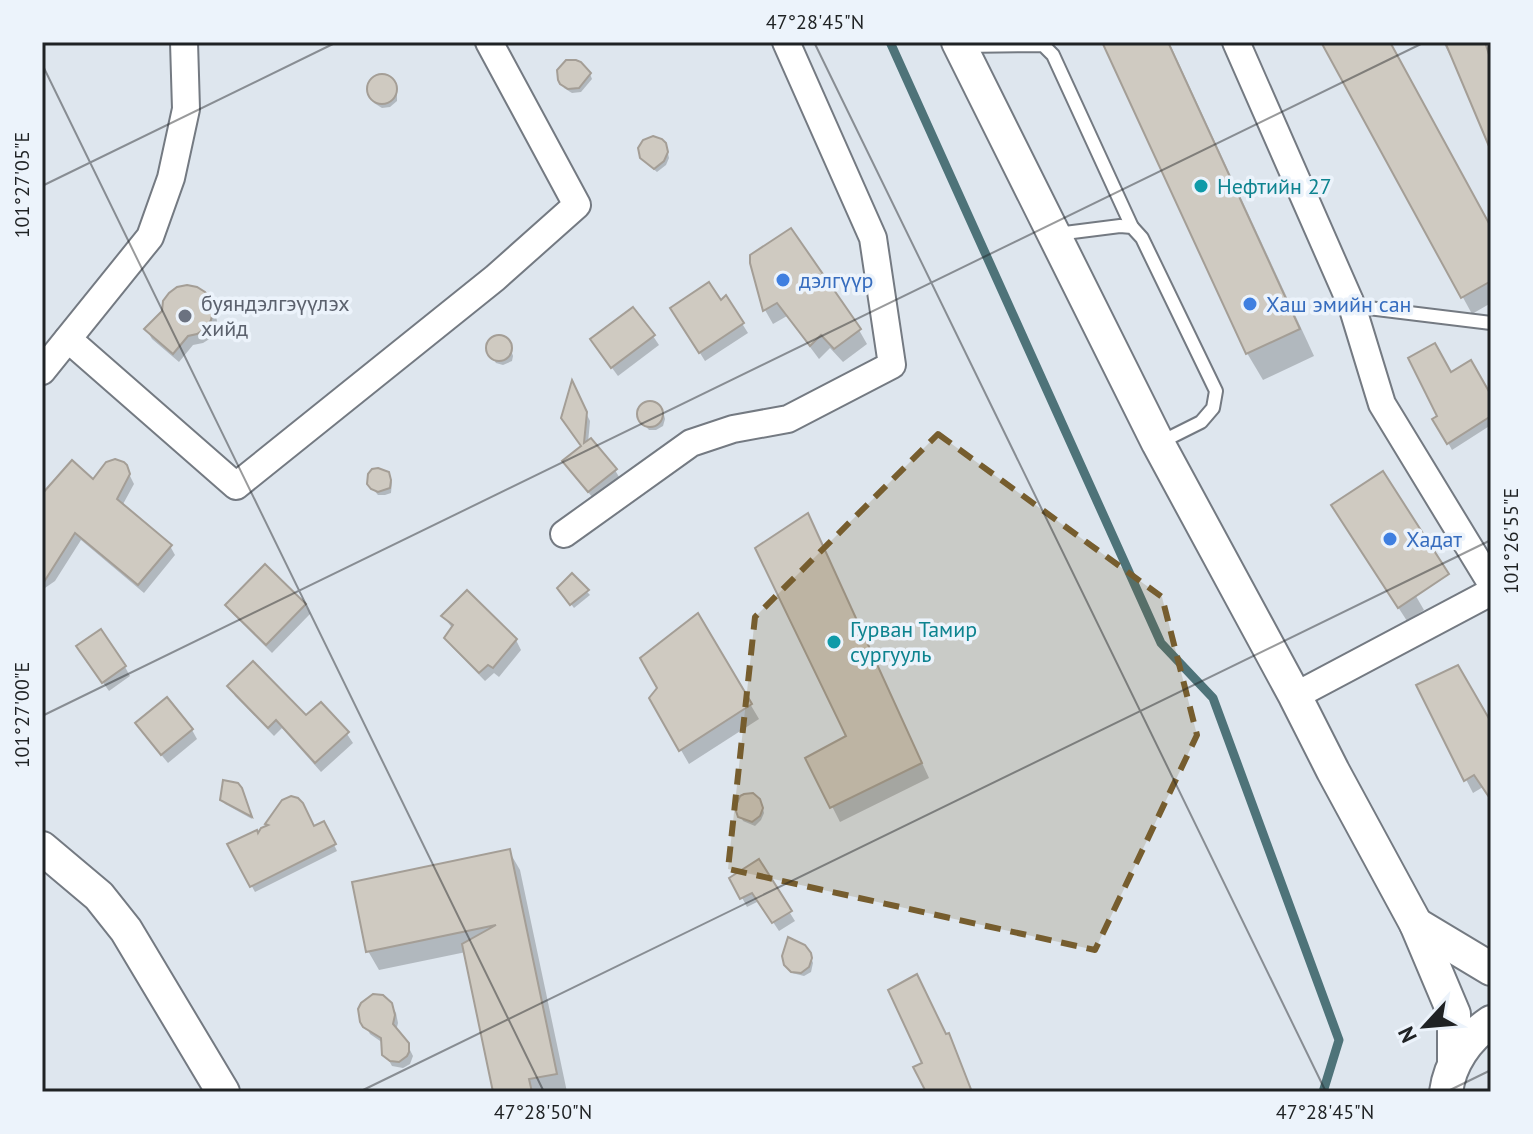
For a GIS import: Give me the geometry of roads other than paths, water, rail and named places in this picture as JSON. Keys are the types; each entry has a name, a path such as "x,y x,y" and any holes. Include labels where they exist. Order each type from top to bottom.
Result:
{"street":[{"path":"42,371 150,237 171,178 186,109 184,42"},
{"path":"68,339 236,486 495,278 577,205 489,42"},
{"path":"564,534 691,443 733,429 788,419 892,365 873,238 786,42"},
{"path":"1236,42 1352,306 1382,404 1491,583"},
{"path":"959,44 1158,443 1416,924 1454,1014 1445,1082"},
{"path":"1295,696 1491,592"},
{"path":"42,848 99,896 126,930 223,1092"},
{"path":"1416,924 1491,969"},
{"path":"1445,1082 1465,1045 1491,1022"}],"lane":[{"path":"959,44 1043,45 1053,55 1132,227 1142,238 1216,391 1213,408 1201,422 1158,443"},
{"path":"1055,235 1132,227"},
{"path":"1352,306 1491,323"}],"waterway":[{"path":"890,42 1161,643 1213,698 1339,1040 1323,1092"}],"place":[{"name":"Нефтийн 27","path":"1201,186"},
{"name":"дэлгүүр","path":"783,280"},
{"name":"Хаш эмийн сан","path":"1250,304"},
{"name":"буяндэлгэүүлэх хийд","path":"185,316"},
{"name":"Хадат","path":"1390,539"},
{"name":"Гурван Тамир сургууль","path":"834,642"}]}
